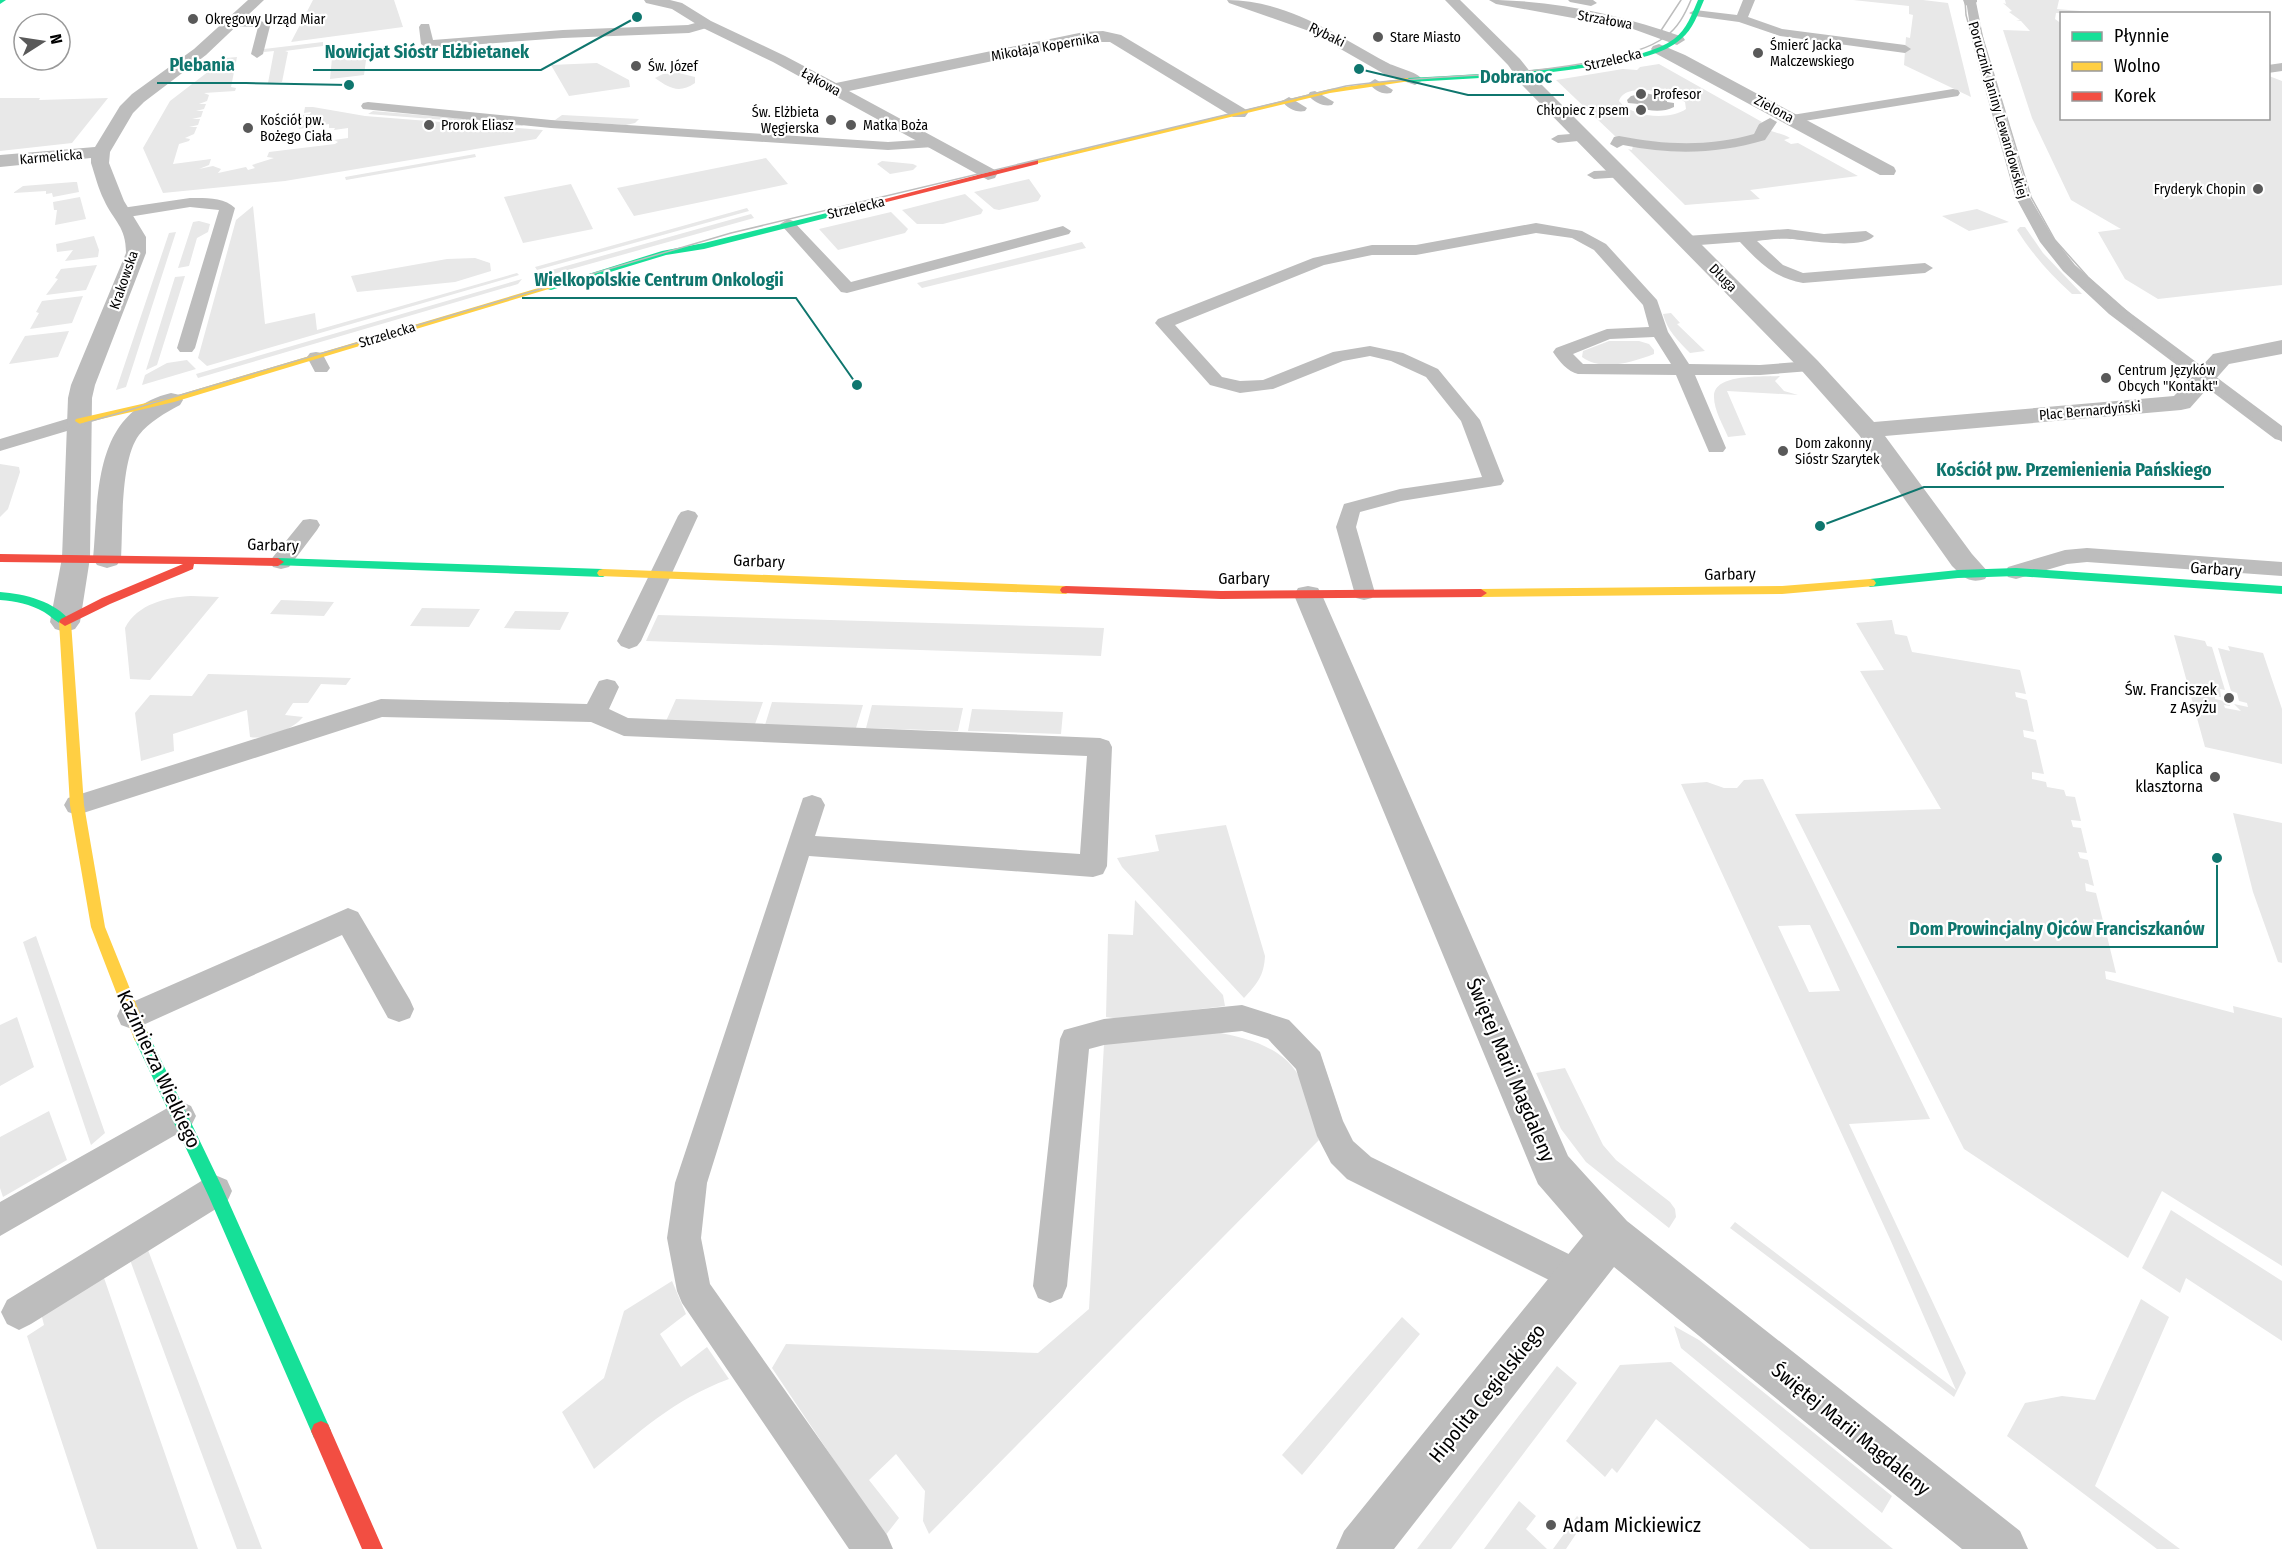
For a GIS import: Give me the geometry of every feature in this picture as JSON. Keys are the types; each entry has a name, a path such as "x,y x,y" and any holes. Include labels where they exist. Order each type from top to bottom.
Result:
{"street":[{"path":"101,152 126,110 138,98 200,52 257,0"},
{"name":"Łąkowa","path":"657,0 677,6 706,24 779,59 988,174"},
{"name":"Rybaki","path":"1233,0 1312,27 1339,40 1393,73 1415,80"},
{"name":"Długa","path":"1452,0 1619,174 1810,366 1868,430 1962,560 1975,573"},
{"name":"Strzałowa","path":"1496,0 1648,28 1677,40"},
{"name":"Strzelecka","path":"80,421 319,362 665,253 704,246 988,174 1082,156 1239,116 1415,80 1582,68 1659,49 1677,40 1686,32 1701,0"},
{"name":"Mikołaja Kopernika","path":"833,89 1103,36 1115,38 1239,116"},
{"name":"Zielona","path":"1659,49 1781,123 1887,171"},
{"name":"Karmelicka","path":"0,161 101,152"},
{"name":"Krakowska","path":"76,558 80,421 84,385 136,253 136,237 114,201 100,163 101,152"},
{"name":"Plac Bernardyński","path":"1868,430 2181,403 2221,359 2282,347"},
{"path":"107,559 117,453 124,437 136,423 148,412 171,400"},
{"name":"Garbary","path":"0,558 281,562 1221,595 1827,589 1975,573 2016,572 2282,590"},
{"name":"Kazimierza Wielkiego","path":"76,558 65,622 77,805 98,927 132,1016 215,1191 374,1549"},
{"name":"Garbary","path":"65,622 106,601 205,560"},
{"name":"Świętej Marii Magdaleny","path":"1308,595 1553,1170 1611,1236 2002,1549"},
{"path":"0,596 30,599 52,609 65,622"},
{"name":"Hipolita Cegielskiego","path":"1362,1549 1611,1236"}],"lane":[{"path":"1574,0 1591,3"},
{"path":"1741,19 1749,0"},
{"name":"Porucznik Janiny Lewandowskiej","path":"1970,1 1979,46 2022,196 2031,216 2052,248 2078,277 2109,305 2203,377"},
{"path":"1695,13 1741,19 1780,32 1905,49"},
{"path":"232,22 256,22 264,26 257,54"},
{"path":"425,27 427,44 563,34 689,29 706,24"},
{"path":"1558,139 1617,144 1642,149 1643,147 1680,150 1712,148 1760,137 1764,127 1781,123 1953,93"},
{"path":"368,106 551,124 864,145 911,146 933,143"},
{"path":"1594,175 1619,174"},
{"path":"122,213 198,203 220,204 227,208 186,348"},
{"path":"788,224 848,288 1063,231"},
{"path":"1364,593 1346,527 1350,508 1400,495 1494,481 1470,420 1432,373 1397,357 1370,351 1339,356 1266,385 1240,387 1216,381 1164,323 1319,261 1372,250 1416,250 1536,228 1576,234 1600,246 1651,304 1659,332 1683,369 1716,448"},
{"path":"1686,241 1788,234 1824,239 1866,236"},
{"path":"1744,237 1780,272 1790,277 1803,278 1925,268"},
{"path":"1659,332 1607,334 1562,352 1578,369 1760,370 1810,366"},
{"path":"2203,377 2282,435"},
{"name":"Strzelecka","path":"0,444 80,421"},
{"path":"629,641 688,516"},
{"path":"281,562 310,525"},
{"path":"2016,572 2065,557 2087,555 2282,569"},
{"path":"595,713 607,687"},
{"path":"77,805 381,708 595,713 624,727 1100,747 1093,866 800,845"},
{"path":"812,805 692,1183 684,1238 694,1292 873,1549"},
{"path":"132,1016 348,920 399,1010"},
{"path":"1050,1286 1075,1039 1104,1032 1242,1018 1278,1029 1309,1062 1328,1126 1342,1152 1359,1168 1579,1277"},
{"path":"0,1220 180,1116"},
{"path":"19,1312 215,1191"}],"shaded area":[{"path":"313,0 394,0 403,27 291,42"},
{"path":"1853,0 1923,0 1948,3 1971,97 1904,65 1906,37 1910,38 1913,15 1909,14 1909,6"},
{"path":"2005,0 2059,0 2057,9 2092,12 2056,13 2055,19 2060,23 2060,120 2270,120 2270,76 2282,81 2282,285 2158,299 2125,279 2098,232 2121,229 2071,200 2032,118 2003,30 2030,31 2021,21 2016,20 2020,20 2009,12 2012,11 2003,3 2006,4"},
{"path":"323,42 323,46 285,51 288,52 282,82 268,83 274,51 264,52 264,49"},
{"path":"367,53 364,75 330,79 332,58"},
{"path":"237,57 231,87 236,88 235,91 204,93 209,95 207,101 199,104 206,104 204,109 196,111 203,111 201,117 192,119 200,119 198,125 189,127 197,127 194,134 185,138 190,139 189,141 179,144 173,164 211,159 209,165 199,169 213,166 221,169 218,173 246,167 248,170 255,168 252,165 274,158 267,157 269,152 335,144 338,142 334,140 348,138 348,128 334,130 335,128 329,128 329,124 299,129 300,125 306,124 301,122 303,115 311,112 304,113 305,107 365,116 543,130 536,139 285,181 163,193 143,148 170,101 226,58"},
{"path":"597,63 629,80 630,87 569,96 551,65"},
{"path":"1659,64 1762,122 1758,125 1790,138 1784,140 1791,144 1798,143 1858,176 1750,190 1760,199 1685,205 1628,149 1632,150 1633,146 1616,137 1556,80 1623,69 1637,70 1640,67","holes":["1635,90 1671,94 1685,102 1686,109 1670,115 1651,116 1632,111 1619,101 1624,94"]},
{"path":"679,73 695,77 695,83 679,89 665,85 655,78 663,74"},
{"path":"1645,93 1672,99 1667,98 1667,102 1674,103 1674,107 1656,111 1637,107 1639,104 1628,103 1627,100 1631,96"},
{"path":"0,98 40,98 39,100 108,98 72,143 0,151"},
{"path":"373,111 525,124 522,126 368,114"},
{"path":"562,115 639,119 635,123 626,125 555,120"},
{"path":"475,154 476,157 346,180 345,177"},
{"path":"766,158 788,184 634,216 617,188"},
{"path":"882,161 917,166 913,170 890,174 877,164"},
{"path":"1029,179 1041,196 1038,201 999,210 994,209 974,192"},
{"path":"77,182 79,192 53,197 52,193 46,194 46,191 13,193 23,186"},
{"path":"571,184 593,229 523,243 504,197"},
{"path":"965,194 983,210 981,214 943,224 917,224 902,210"},
{"path":"80,197 86,219 55,225 57,210 54,210 53,202"},
{"path":"253,206 265,324 315,313 317,330 517,273 519,275 207,366 198,358 236,220"},
{"path":"747,208 749,211 537,270 535,267"},
{"path":"1977,209 2009,222 1969,231 1942,216"},
{"path":"891,212 908,229 905,233 838,250 819,229"},
{"path":"751,214 754,218 550,275 541,273"},
{"path":"193,222 210,224 208,232 197,238 189,266 178,268"},
{"path":"2025,227 2043,253 2082,294 2072,294 2049,272 2017,230"},
{"path":"176,232 126,387 116,390 169,233"},
{"path":"94,236 99,250 98,257 65,261 73,250 57,252 56,244"},
{"path":"1082,242 1086,248 922,288 917,283"},
{"path":"475,258 490,263 491,271 455,282 357,292 351,276 447,259"},
{"path":"97,265 86,290 46,295 58,279 55,278 61,269"},
{"path":"185,276 157,365 146,370 175,277"},
{"path":"522,279 518,284 198,378 196,374"},
{"path":"83,296 72,323 30,329 39,313 36,312 42,301"},
{"path":"1671,313 1680,323 1677,324 1705,351 1690,353 1677,340 1663,314"},
{"path":"69,331 58,357 9,364 25,336"},
{"path":"1609,341 1639,341 1649,344 1654,354 1637,360 1608,365 1590,362 1582,357 1583,351"},
{"path":"187,360 196,369 142,385 145,375 167,363"},
{"path":"1780,376 1775,381 1784,391 1798,395 1727,391 1746,435 1728,437 1715,407 1716,389 1730,380"},
{"path":"0,464 19,467 20,472 8,509 0,517"},
{"path":"191,596 219,597 150,680 130,679 125,628 130,620 154,603"},
{"path":"281,600 334,602 324,616 270,614"},
{"path":"422,608 480,609 469,627 410,626"},
{"path":"515,611 569,612 560,630 504,628"},
{"path":"658,615 1104,628 1101,656 646,641"},
{"path":"1892,620 1895,634 1907,636 1912,652 2020,670 2026,694 2015,692 2016,697 2027,700 2034,732 2023,730 2024,737 2036,740 2044,774 2032,772 2032,779 2046,782 2047,787 2064,790 2066,796 2075,797 2081,821 2071,820 2073,827 2081,828 2087,853 2078,852 2080,858 2088,860 2094,886 2085,883 2086,891 2096,893 2103,921 2093,919 2095,926 2105,928 2116,973 2105,971 2106,979 2234,1013 2233,1006 2282,1018 2282,1266 2162,1191 2128,1258 1964,1149 1795,814 1941,809 1860,671 1884,670 1856,623"},
{"path":"2174,635 2205,641 2207,646 2212,647 2225,690 2220,689 2221,697 2215,696 2215,699 2229,702 2230,706 2224,705 2225,708 2241,711 2234,704 2248,707 2247,703 2239,701 2237,693 2231,691 2218,648 2230,651 2228,646 2263,653 2282,709 2282,764 2205,747"},
{"path":"208,674 351,678 346,685 321,684 308,703 293,703 285,715 303,717 279,733 257,738 250,737 247,710 173,734 174,751 141,761 135,713 150,695 192,696"},
{"path":"676,699 763,702 755,724 666,721"},
{"path":"772,702 863,705 856,728 765,725"},
{"path":"872,705 963,708 958,731 866,728"},
{"path":"972,709 1063,712 1061,734 968,731"},
{"path":"1763,779 1930,1119 1849,1124 1966,1373 1954,1397 1730,1228 1735,1222 1956,1390 1890,1239 1681,784 1707,782 1724,788 1737,788 1744,780","holes":["1810,925 1840,991 1809,992 1778,926"]},
{"path":"2233,813 2282,823 2282,963 2278,962 2253,892"},
{"path":"1226,825 1265,956 1259,979 1244,998 1122,867 1117,858 1159,851 1155,835"},
{"path":"1135,900 1223,995 1225,1006 1120,1019 1106,1017 1108,934 1133,935"},
{"path":"36,936 105,1133 91,1145 23,942"},
{"path":"17,1017 34,1067 0,1086 0,1025"},
{"path":"1215,1032 1260,1044 1271,1049 1290,1064 1303,1087 1319,1140 929,1534 923,1521 925,1491 896,1454 869,1480 899,1518 885,1536 772,1368 786,1344 1038,1353 1089,1309 1104,1044"},
{"path":"1565,1068 1603,1145 1616,1160 1670,1202 1675,1209 1676,1217 1669,1228 1586,1162 1561,1129 1536,1073"},
{"path":"49,1111 67,1160 3,1197 0,1188 0,1137"},
{"path":"2171,1210 2282,1281 2282,1341 2186,1278 2180,1293 2142,1268"},
{"path":"148,1250 262,1549 237,1549 130,1260"},
{"path":"103,1275 198,1549 97,1549 27,1336 44,1325 41,1313"},
{"path":"672,1281 686,1314 660,1334 681,1367 707,1347 729,1379 673,1407 594,1469 562,1412 604,1378 624,1311"},
{"path":"2141,1299 2169,1317 2095,1486 2180,1549 2157,1549 2007,1436 2025,1403 2062,1396 2095,1400"},
{"path":"1402,1317 1420,1334 1302,1475 1282,1455"},
{"path":"1674,1326 1699,1340 1892,1496 1882,1513 1681,1348"},
{"path":"1671,1362 1893,1549 1810,1549 1656,1419 1617,1473 1612,1468 1605,1477 1566,1441 1620,1365"},
{"path":"1557,1366 1577,1383 1451,1549 1417,1549"},
{"path":"1519,1501 1536,1516 1526,1529 1547,1549 1484,1549"},
{"path":"1577,1516 1584,1522 1566,1549 1553,1549"}],"tram line":[{"path":"1660,32 1681,0"},
{"path":"0,448 731,233 1346,86 1538,70 1626,54 1658,42 1670,33 1681,20 1691,0"},
{"path":"1965,0 1966,15 2016,195 2040,239 2063,268 2110,311 2282,441"},
{"path":"1975,0 1976,16 2031,197 2055,240 2088,277 2139,322 2282,428"}],"traffic: fast":[{"path":"1408,80 1539,72 1592,65 1641,55 1678,39 1689,26 1701,0"},
{"path":"548,288 665,253 704,246 835,213"},
{"path":"278,562 603,573"},
{"path":"1870,583 1958,574 2016,572 2282,590"},
{"path":"0,596 35,603 50,610 65,622"},
{"path":"141,1036 215,1191 321,1431"}],"traffic: slow":[{"path":"1035,162 1330,91 1408,80"},
{"path":"80,421 171,400 548,288"},
{"path":"603,573 1066,590"},
{"path":"1481,593 1782,590 1870,583"},
{"path":"65,622 77,805 98,927 141,1036"}],"traffic: jam":[{"path":"835,213 1035,162"},
{"path":"0,558 278,562"},
{"path":"65,622 106,601 189,566"},
{"path":"1066,590 1221,595 1481,593"},
{"path":"321,1431 373,1549"}],"place":[{"name":"Nowicjat Sióstr Elżbietanek","path":"637,17"},
{"name":"Okręgowy Urząd Miar","path":"193,19"},
{"name":"Stare Miasto","path":"1378,37"},
{"name":"Śmierć Jacka Malczewskiego","path":"1758,53"},
{"name":"Św. Józef","path":"636,66"},
{"name":"Dobranoc","path":"1359,69"},
{"name":"Plebania","path":"349,85"},
{"name":"Profesor","path":"1641,94"},
{"name":"Chłopiec z psem","path":"1641,110"},
{"name":"Św. Elżbieta Węgierska","path":"831,120"},
{"name":"Prorok Eliasz","path":"429,125"},
{"name":"Matka Boża","path":"851,125"},
{"name":"Kościół pw. Bożego Ciała","path":"248,128"},
{"name":"Fryderyk Chopin","path":"2258,189"},
{"name":"Centrum Języków Obcych \"Kontakt\"","path":"2106,378"},
{"name":"Wielkopolskie Centrum Onkologii","path":"857,385"},
{"name":"Dom zakonny Sióstr Szarytek","path":"1783,451"},
{"name":"Kościół pw. Przemienienia Pańskiego","path":"1820,526"},
{"name":"Św. Franciszek z Asyżu","path":"2229,698"},
{"name":"Kaplica klasztorna","path":"2215,777"},
{"name":"Dom Prowincjalny Ojców Franciszkanów","path":"2217,858"},
{"name":"Adam Mickiewicz","path":"1551,1525"}]}
